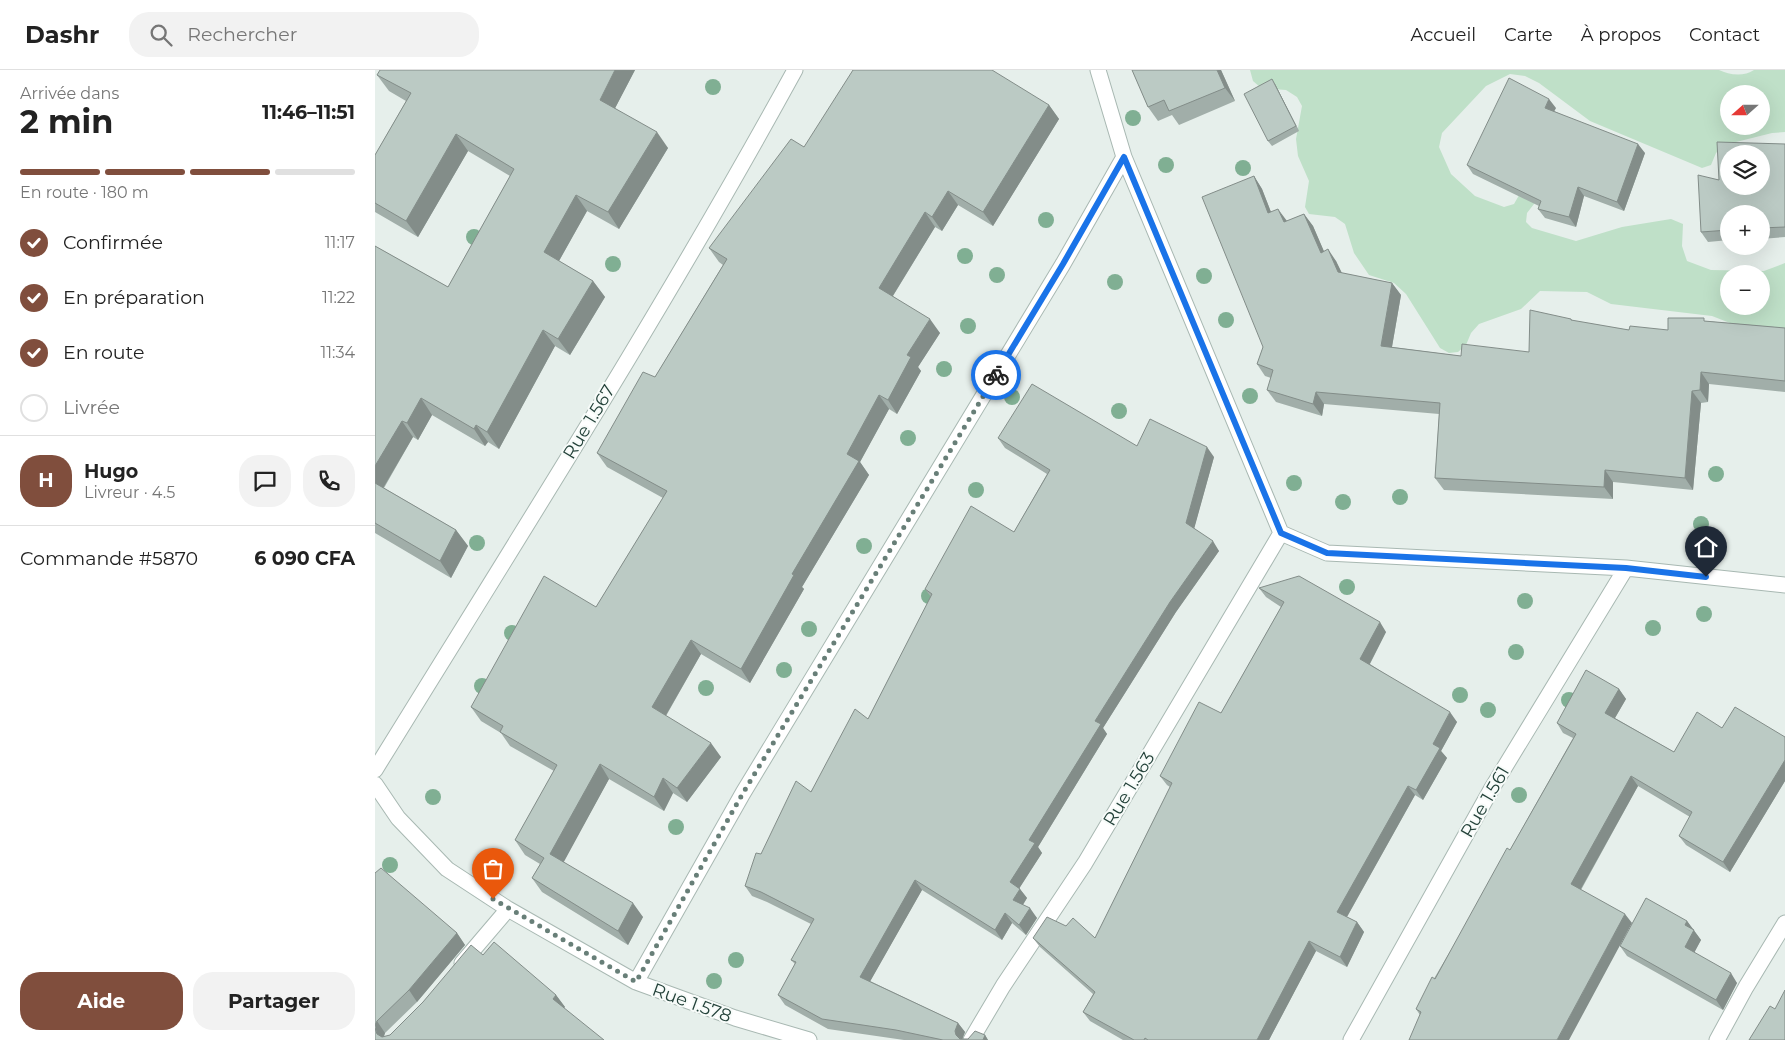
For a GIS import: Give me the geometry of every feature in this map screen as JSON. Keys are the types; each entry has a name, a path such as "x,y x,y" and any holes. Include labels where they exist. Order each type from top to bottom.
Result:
{"street":[{"name":"Rue 1.567","path":"375,770 586,428 738,175 795,70"},
{"path":"1098,70 1124,157 1281,533 1327,553 1626,568 1785,585"},
{"path":"636,982 743,793 1063,264 1124,157"},
{"name":"Rue 1.563","path":"971,1040 1003,986 1085,863 1281,533"},
{"name":"Rue 1.561","path":"1351,1040 1493,788 1626,568"},
{"name":"Rue 1.578","path":"375,784 399,818 447,869 508,909 636,982 735,1018 809,1040"},
{"path":"450,977 508,909"},
{"path":"1717,1040 1785,923"}],"green space":[{"path":"1250,70 1719,70 1727,73 1746,74 1754,70 1785,70 1785,132 1770,134 1770,85 1720,85 1720,135 1764,135 1720,145 1720,149 1716,153 1711,165 1702,168 1590,121 1539,83 1525,76 1510,74 1486,86 1442,133 1439,147 1451,174 1475,196 1504,207 1514,204 1542,155 1558,173 1527,213 1526,222 1532,228 1576,241 1622,227 1671,219 1683,224 1682,246 1687,261 1711,270 1720,270 1720,315 1770,315 1770,269 1785,263 1785,328 1743,328 1712,316 1611,304 1587,292 1540,291 1521,309 1479,324 1471,333 1466,345 1458,352 1449,353 1440,348 1406,294 1394,283 1369,275 1354,253 1345,224 1335,217 1309,214 1305,207 1309,181 1298,156 1296,139 1302,106 1297,97 1286,90 1261,88 1253,81"}],"building":[{"path":"380,70 615,70 600,100 657,132 608,212 576,195 544,252 593,281 558,339 543,330 487,432 476,425 474,429 421,398 407,423 402,421 375,466 375,246 448,287 514,169 456,134 406,221 375,203 375,155 411,93 377,75"},
{"path":"853,70 992,70 1049,105 983,212 948,191 932,217 925,212 879,288 930,319 907,355 911,357 888,400 879,395 847,454 859,461 792,574 794,575 741,669 691,640 652,707 711,743 677,788 663,778 654,797 600,764 550,854 633,903 618,931 532,878 544,858 515,840 557,765 500,732 503,726 471,707 544,576 596,607 667,491 597,453 643,372 655,377 727,259 709,248 791,139 804,147"},
{"path":"1132,70 1217,70 1225,88 1169,111 1164,100 1148,107"},
{"path":"1509,78 1549,99 1545,108 1638,144 1617,202 1578,187 1569,217 1538,209 1541,201 1467,165"},
{"path":"1272,79 1296,126 1268,141 1244,94"},
{"path":"1717,142 1785,144 1785,227 1770,228 1770,205 1720,205 1720,231 1701,232 1698,175 1719,180"},
{"path":"1254,176 1268,213 1278,209 1284,222 1304,214 1321,253 1328,249 1338,272 1392,283 1381,346 1461,356 1462,344 1529,352 1530,310 1571,320 1629,330 1630,326 1668,330 1668,318 1704,318 1704,321 1785,328 1785,381 1701,372 1700,390 1692,391 1685,478 1605,470 1604,487 1435,478 1440,403 1316,392 1313,404 1267,390 1273,370 1257,364 1263,347 1202,197"},
{"path":"1032,384 1137,446 1150,419 1207,447 1186,523 1213,541 1170,602 1095,721 1101,724 1029,840 1035,843 1010,882 1020,889 1013,900 1030,908 1019,925 1005,913 995,930 915,880 860,977 958,1023 955,1031 960,1039 968,1039 975,1031 985,1035 983,1040 943,1040 896,1030 822,1019 778,995 796,962 791,960 814,919 745,886 756,853 761,854 796,781 811,792 855,709 868,719 932,594 925,589 971,506 1014,532 1050,470 998,438"},
{"path":"375,483 456,530 440,561 375,523"},
{"path":"1299,576 1380,622 1360,659 1450,712 1433,744 1440,748 1416,790 1408,786 1337,912 1357,922 1340,957 1309,941 1257,1040 1148,1040 1145,1038 1144,1040 1134,1040 1083,1012 1095,992 1033,938 1047,917 1066,926 1073,918 1095,938 1172,783 1160,776 1199,702 1221,713 1284,602 1259,588"},
{"path":"1586,670 1619,689 1605,713 1674,752 1697,712 1722,728 1735,707 1785,737 1785,760 1723,862 1679,836 1692,812 1631,776 1571,884 1625,914 1557,1040 1409,1040 1421,1012 1416,1009 1432,977 1435,979 1507,848 1510,850 1576,734 1557,723"},
{"path":"381,868 457,933 409,990 375,1025 375,873"},
{"path":"1646,898 1687,921 1685,925 1694,930 1685,947 1731,973 1716,1000 1620,946"},
{"path":"494,942 556,995 553,999 604,1040 375,1040 375,1028 377,1034 382,1037 390,1035 423,1002 471,945 483,955"},
{"path":"1785,990 1785,1040 1749,1040 1770,1006 1775,1009"}],"way so far":[{"path":"493,899 636,982 743,793 996,375"}],"route":[{"path":"996,375 1063,264 1124,157 1281,533 1327,553 1626,568 1706,577"}]}
